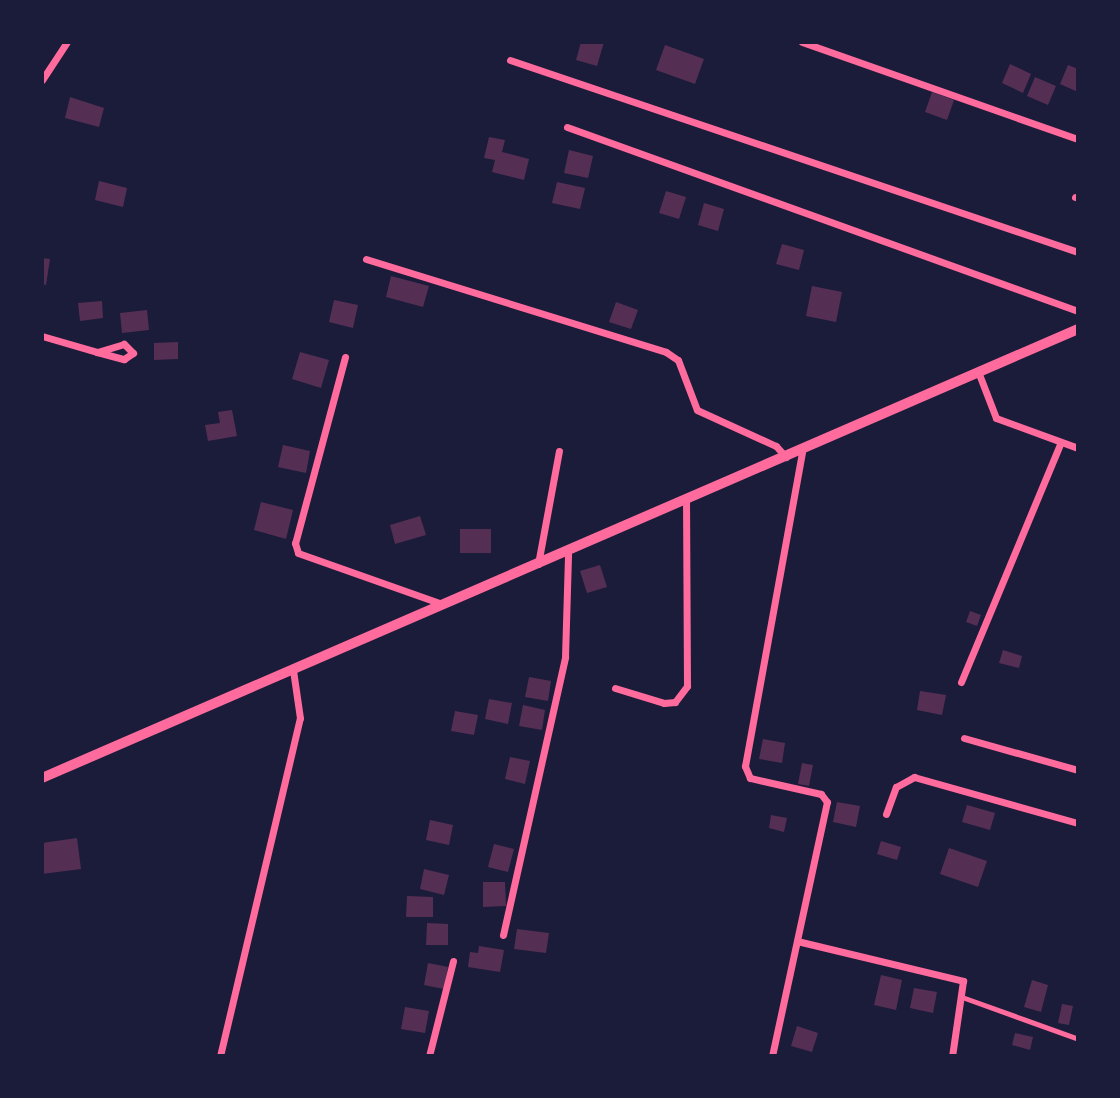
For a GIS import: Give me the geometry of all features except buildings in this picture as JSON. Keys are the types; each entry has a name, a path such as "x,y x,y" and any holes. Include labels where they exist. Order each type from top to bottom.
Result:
{"street":[{"path":"42,80 67,42"},
{"path":"802,42 1078,139"},
{"path":"510,60 1078,252"},
{"path":"567,127 1078,311"},
{"path":"366,259 666,352 678,360 697,410 776,446 787,458"},
{"path":"42,778 443,604 568,554 1078,329"},
{"path":"42,336 97,352"},
{"path":"345,357 295,543 298,553 443,604"},
{"path":"979,374 996,418 1060,444 1078,448"},
{"path":"961,682 1060,444"},
{"path":"537,565 559,451"},
{"path":"772,1056 827,803 821,794 750,778 745,766 802,452"},
{"path":"615,688 664,703 675,702 687,686 686,502"},
{"path":"503,935 565,657 568,554"},
{"path":"220,1056 300,718 293,670"},
{"path":"964,738 1078,769"},
{"path":"886,814 896,787 914,777 1078,823"},
{"path":"797,941 957,977 965,998 952,1056"},
{"path":"429,1056 453,961"}],"lane":[{"path":"965,998 1076,1038"}]}
